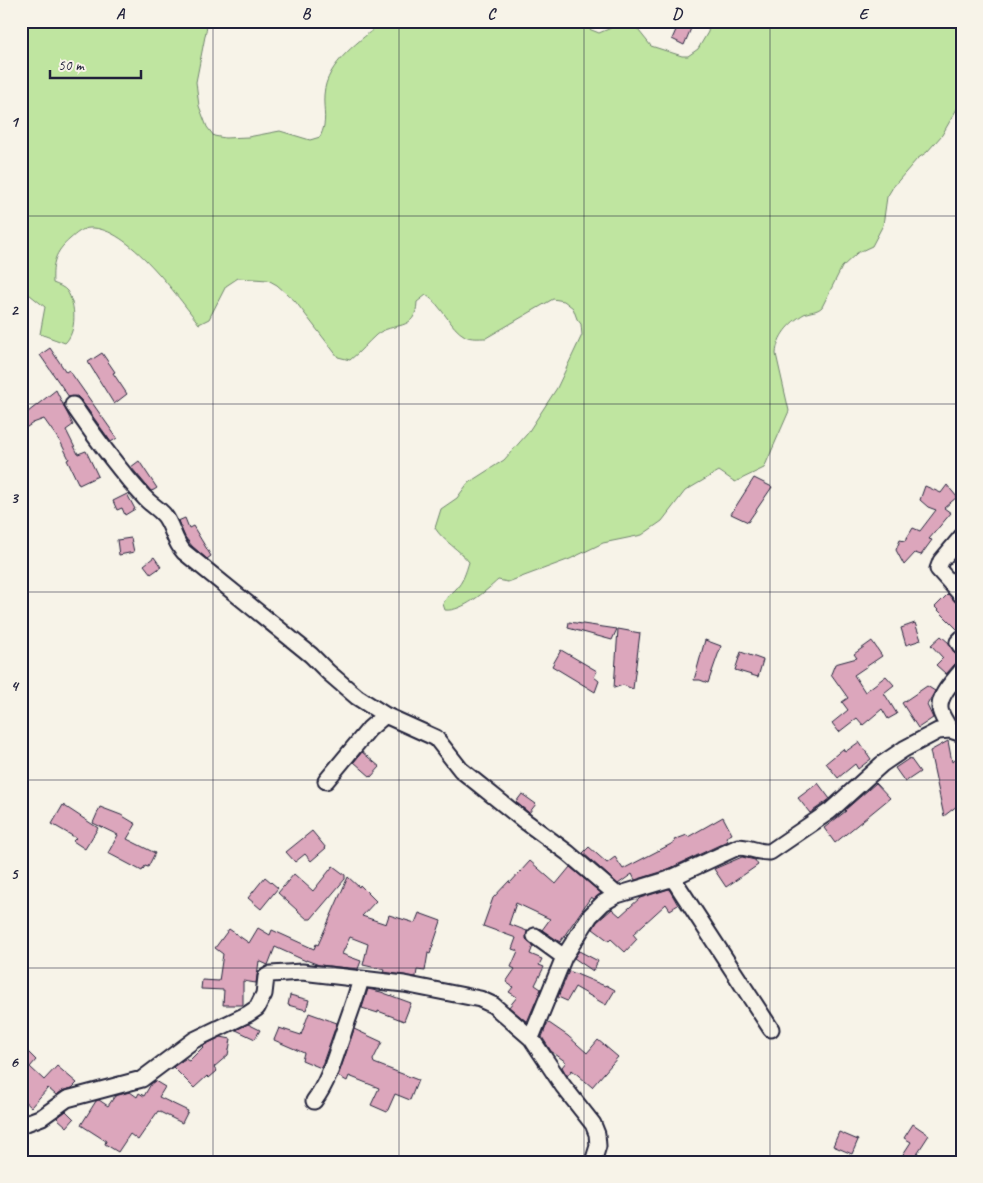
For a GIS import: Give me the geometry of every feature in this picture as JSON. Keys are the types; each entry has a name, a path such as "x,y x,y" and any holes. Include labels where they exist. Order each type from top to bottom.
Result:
{"street":[{"path":"73,405 144,498 164,514 174,538 184,552 311,655 357,697 386,715 436,738 461,770 568,853 617,895"},
{"path":"962,536 941,561 938,569 962,596"},
{"path":"962,638 958,642 962,648"},
{"path":"956,732 940,709 941,700 946,690 962,670"},
{"path":"326,781 369,729 386,715"},
{"path":"531,1038 564,957 590,916 603,904 617,895 672,877 738,847 746,847 762,853 770,852 830,810 890,759 938,731 956,732"},
{"path":"672,877 771,1029"},
{"path":"535,936 564,957"},
{"path":"21,1125 42,1117 67,1099 142,1079 194,1040 258,1008 264,994 266,976 270,974 302,972 404,984 480,999 493,1005 531,1038 542,1057 593,1124 597,1134 598,1146 593,1162"},
{"path":"314,1101 329,1076 355,1002 361,979"}],"green space":[{"path":"21,21 208,21 196,82 199,106 207,127 214,136 225,138 248,137 280,131 310,140 320,137 325,121 324,95 326,83 331,72 346,53 383,21 584,21 589,29 599,33 611,28 617,21 631,21 651,46 682,56 688,56 698,49 708,32 710,21 962,21 962,86 958,107 942,135 927,152 917,159 887,197 883,225 872,246 857,253 842,267 820,309 804,314 789,326 781,336 776,354 789,411 764,468 735,482 719,471 685,491 662,521 642,535 603,543 570,559 508,582 498,580 480,595 459,608 445,610 444,602 461,583 469,562 435,528 441,509 457,498 468,483 504,460 527,434 557,388 582,335 581,324 573,308 564,301 553,299 486,338 472,338 460,332 437,304 426,295 417,302 413,318 402,325 389,328 376,335 350,360 338,357 295,301 277,285 268,280 238,278 226,286 209,319 199,324 165,281 136,250 105,230 90,228 79,232 65,244 58,253 54,264 53,283 66,290 72,303 74,318 72,332 65,343 40,334 45,307 25,291 21,292"}],"building":[{"path":"680,21 692,26 684,45 672,39"},
{"path":"50,348 66,372 69,370 117,438 111,442 81,400 77,396 69,397 40,355"},
{"path":"102,353 127,394 114,404 88,362"},
{"path":"56,390 73,425 66,430 78,454 86,451 98,476 79,485 61,443 44,419 33,423 21,431 21,401 28,412"},
{"path":"139,461 157,488 154,490 151,491 131,467"},
{"path":"754,478 772,487 748,522 731,514"},
{"path":"947,485 957,497 944,508 951,513 929,539 932,540 921,555 915,553 904,565 896,550 900,540 905,541 913,528 920,531 936,510 928,507 920,500 925,486 941,493"},
{"path":"127,494 135,509 125,515 122,508 117,510 113,501"},
{"path":"185,518 189,528 193,526 211,556 207,559 185,537 178,521"},
{"path":"131,538 134,552 119,555 117,540"},
{"path":"154,557 161,567 151,574 144,565"},
{"path":"948,594 962,608 962,629 958,630 935,607"},
{"path":"569,622 617,629 612,640 568,628"},
{"path":"915,623 921,640 906,645 901,628"},
{"path":"618,629 640,633 633,689 623,685 614,688"},
{"path":"941,636 949,643 955,654 962,657 962,661 955,664 946,674 936,665 943,658 931,645"},
{"path":"705,640 721,646 708,683 694,680"},
{"path":"872,641 882,656 854,675 865,692 886,676 894,685 884,693 897,714 888,719 882,709 863,725 857,718 839,732 832,723 848,710 842,702 848,698 831,674 835,664 857,658 854,654"},
{"path":"561,650 597,671 594,677 599,681 595,692 552,666"},
{"path":"741,652 763,660 758,677 735,670"},
{"path":"927,686 935,691 927,705 933,718 918,728 902,703"},
{"path":"948,741 952,762 962,755 962,802 944,816 930,751"},
{"path":"859,742 871,759 858,769 855,764 838,778 826,763 843,749 845,752"},
{"path":"362,752 380,767 371,777 354,762"},
{"path":"910,758 920,772 905,782 895,768"},
{"path":"818,783 830,799 810,813 798,798"},
{"path":"876,783 890,798 835,843 824,828 846,811"},
{"path":"522,794 536,804 529,813 516,802"},
{"path":"63,805 98,828 85,849 73,841 76,838 52,824"},
{"path":"100,807 121,815 136,824 127,839 155,853 148,867 145,866 142,871 108,853 118,835 93,823"},
{"path":"723,817 732,834 726,837 728,841 664,871 635,880 632,874 618,884 583,853 589,847 607,863 615,857 623,869 675,842 674,840 687,835 688,837"},
{"path":"312,831 326,848 311,861 305,854 295,862 286,852"},
{"path":"742,857 755,860 758,865 726,887 714,869"},
{"path":"530,861 556,884 570,867 601,893 594,899 591,897 560,942 542,930 550,919 516,903 509,924 527,931 526,939 533,946 530,954 542,959 539,965 544,967 535,985 541,989 527,1022 509,1007 517,997 509,992 513,987 506,982 515,969 511,967 518,951 512,949 516,938 483,926 493,898"},
{"path":"333,866 345,875 345,879 311,919 307,919 278,893 294,874 313,891"},
{"path":"265,877 278,888 261,909 248,898"},
{"path":"348,877 359,887 360,885 376,901 362,916 386,924 389,915 415,923 419,913 441,921 430,954 428,953 425,971 417,970 416,977 384,972 385,970 363,965 368,944 350,937 342,954 361,961 358,969 319,965 275,947 268,965 259,961 256,983 243,981 243,1005 223,1005 224,990 201,989 202,980 219,981 223,954 215,948 229,929 249,943 258,928 270,935 272,930 314,949 316,944 318,945"},
{"path":"669,889 678,905 670,910 666,904 633,934 637,939 625,952 611,939 609,941 593,929 597,922 612,909 620,916 640,898"},
{"path":"579,951 598,961 593,971 574,958"},
{"path":"569,971 615,990 606,1005 575,987 567,1001 558,997"},
{"path":"368,989 411,1003 404,1021 378,1011 378,1013 362,1008"},
{"path":"290,995 309,1000 306,1010 288,1005"},
{"path":"309,1013 337,1023 321,1068 302,1060 304,1053 274,1040 279,1028 301,1035"},
{"path":"549,1023 568,1036 587,1053 598,1040 618,1057 592,1087 572,1070 567,1076 562,1067 566,1062 551,1051 542,1037"},
{"path":"248,1024 260,1030 255,1039 236,1030"},
{"path":"354,1029 382,1042 373,1060 374,1063 418,1080 410,1100 395,1094 387,1112 371,1105 379,1088 349,1076 347,1081 338,1076"},
{"path":"221,1037 231,1039 228,1055 214,1067 217,1071 209,1078 207,1076 194,1088 173,1067 185,1059 189,1061 206,1044"},
{"path":"27,1051 36,1060 30,1067 44,1080 57,1066 77,1083 72,1088 56,1095 48,1088 31,1107 21,1098 21,1056"},
{"path":"155,1081 165,1087 159,1097 188,1111 182,1123 158,1111 138,1140 130,1134 118,1152 105,1144 106,1141 81,1125 96,1101 99,1100 108,1106 115,1096 130,1092 137,1097 139,1093 144,1096"},
{"path":"66,1111 74,1119 67,1127 57,1118"},
{"path":"913,1124 929,1135 916,1155 926,1162 898,1162 911,1142 904,1138"},
{"path":"839,1132 858,1140 852,1154 833,1146"}]}
